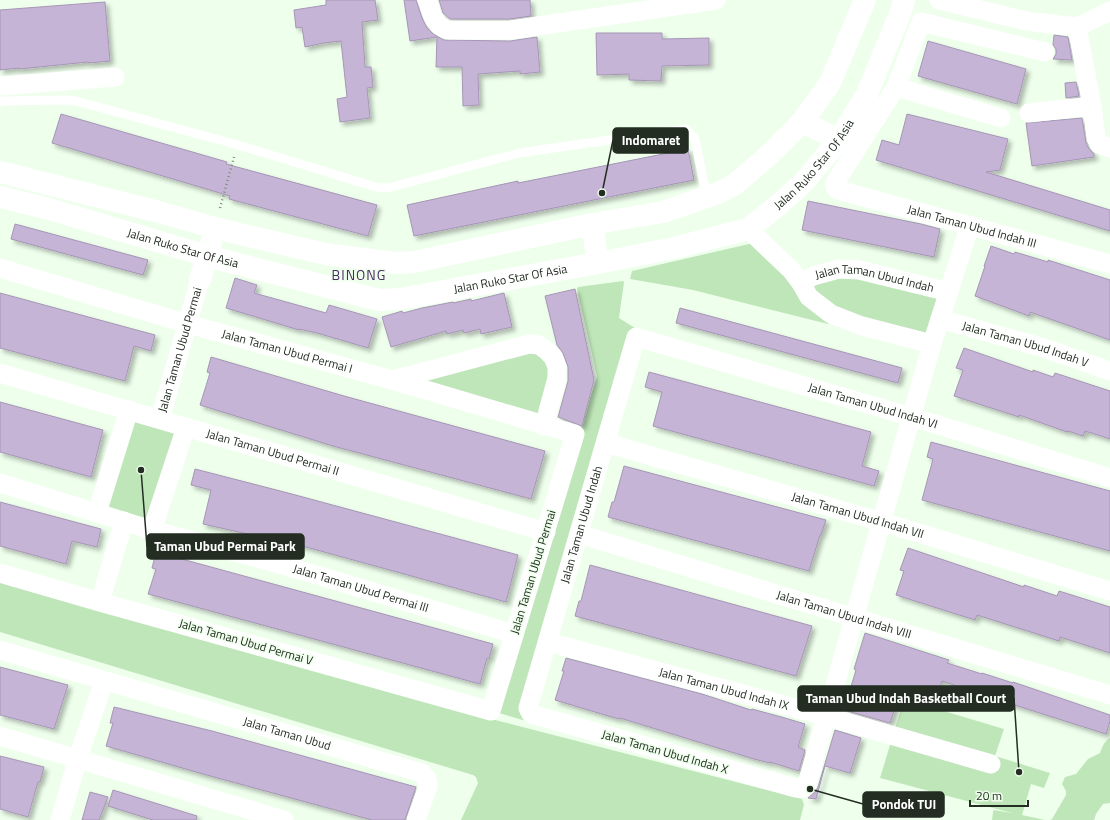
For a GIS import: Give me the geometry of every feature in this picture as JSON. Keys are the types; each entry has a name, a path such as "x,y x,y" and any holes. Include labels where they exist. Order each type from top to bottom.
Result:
{"street":[{"path":"427,0 435,22 440,28 448,30 510,30 716,0"},
{"path":"0,172 152,210 215,228 325,254 395,263 414,262 592,224 663,212 718,193 734,185 768,156 802,122 830,83 865,0"},
{"name":"Jalan Ruko Star Of Asia","path":"0,197 49,209 207,256 379,300 400,299 674,248 748,229 776,208 803,183 839,140 867,94 900,14 904,0"},
{"path":"939,0 1026,21 1077,27 1110,11"},
{"path":"1001,118 896,87 921,22 1045,52"},
{"path":"1077,27 1098,143 1110,148"},
{"path":"0,86 115,77"},
{"name":"Jalan Taman Ubud Indah III","path":"896,87 835,183 835,187 838,190 1110,264"},
{"path":"1029,113 1092,106"},
{"path":"802,122 839,140"},
{"path":"592,224 598,263"},
{"name":"Jalan Taman Ubud Indah","path":"803,788 807,784 932,344 970,225"},
{"path":"200,280 215,228"},
{"name":"Jalan Taman Ubud Indah","path":"748,229 792,272 802,283 810,297 831,314 862,326 932,344"},
{"name":"Jalan Taman Ubud Permai I","path":"0,268 188,324 392,380 574,434"},
{"name":"Jalan Taman Ubud Indah","path":"802,283 813,276 839,269 859,270 949,292"},
{"name":"Jalan Taman Ubud Permai","path":"160,419 200,280"},
{"name":"Jalan Taman Ubud Indah V","path":"940,319 1044,348 1110,371"},
{"name":"Jalan Taman Ubud Indah","path":"529,711 528,708 636,337"},
{"name":"Jalan Taman Ubud Indah VI","path":"636,337 912,417 1110,478"},
{"path":"392,380 528,344 539,345 550,353 557,367 556,378 544,426"},
{"name":"Jalan Taman Ubud Permai II","path":"0,373 546,532"},
{"path":"97,513 129,410"},
{"path":"152,530 186,427"},
{"name":"Jalan Taman Ubud Permai","path":"492,711 574,434"},
{"name":"Jalan Taman Ubud Indah VII","path":"606,442 1110,590"},
{"name":"Jalan Taman Ubud Permai III","path":"0,483 152,530 283,565 514,634"},
{"path":"100,602 124,521"},
{"name":"Jalan Taman Ubud Indah VIII","path":"579,534 795,601 854,617 1110,695"},
{"name":"Jalan Taman Ubud Permai V","path":"0,573 492,711"},
{"name":"Jalan Taman Ubud Indah IX","path":"548,642 826,716 991,764"},
{"name":"Jalan Taman Ubud","path":"0,650 422,773 427,779 428,786 416,820"},
{"path":"60,820 78,758 104,681"},
{"name":"Jalan Taman Ubud Indah X","path":"529,711 531,714 796,788 803,788"},
{"path":"0,736 284,820"}],"lane":[{"path":"0,102 65,100 76,102 238,145 376,187 388,188 519,153 686,129 695,139 705,189 704,195 698,200"}],"path":[{"path":"215,228 238,145"}],"green space":[{"path":"762,241 792,271 839,269 949,292 932,344 831,314 828,324 693,290 630,279 632,271"},
{"path":"623,281 619,318 635,328 526,721 492,711 597,376 577,289 578,287"},
{"path":"529,344 550,353 544,426 392,380"},
{"path":"129,410 186,427 152,530 97,513"},
{"path":"0,579 499,721 802,799 804,805 800,820 461,820 478,783 476,777 473,775 0,632"},
{"path":"904,699 1004,729 995,756 1050,773 1044,788 1031,784 1022,815 1045,820 992,820 994,810 1012,813 880,778"},
{"path":"1110,738 1110,803 1103,804 1094,820 1050,820 1066,795 1066,791 1062,784 1065,777 1076,774 1088,759 1100,753 1102,747"}],"building":[{"path":"326,0 375,0 378,20 362,22 365,67 371,67 373,87 367,88 370,118 340,122 337,99 347,97 341,41 305,47 302,27 296,28 294,10 326,5"},
{"path":"404,0 416,0 427,28 433,34 444,40 510,41 537,37 540,72 520,74 520,71 478,74 479,105 463,106 462,67 436,67 437,37 410,41"},
{"path":"439,0 530,0 531,16 509,19 450,19 443,13"},
{"path":"105,2 110,61 0,70 0,10"},
{"path":"596,33 662,33 662,39 709,38 709,65 662,66 661,81 629,80 629,74 597,75"},
{"path":"1054,35 1068,37 1072,60 1053,59 1056,54 1056,49 1053,45"},
{"path":"928,41 1026,69 1017,104 918,76"},
{"path":"1076,82 1079,96 1066,98 1065,83"},
{"path":"61,114 227,162 226,164 377,205 368,236 229,199 230,196 52,143"},
{"path":"907,114 1008,139 1000,170 986,172 1110,210 1110,231 876,160 882,140 899,145"},
{"path":"1082,118 1086,143 1094,154 1094,157 1032,166 1026,123"},
{"path":"688,149 694,180 414,236 407,205 518,181 518,183"},
{"path":"808,201 940,229 934,257 802,230"},
{"path":"15,224 148,260 143,275 11,239"},
{"path":"991,246 1014,254 1015,252 1048,262 1048,260 1110,280 1110,340 1030,312 1029,316 975,296"},
{"path":"235,278 257,285 254,293 326,313 329,305 377,319 368,348 317,333 299,330 226,308"},
{"path":"575,289 594,380 582,426 558,417 568,381 568,367 563,353 557,345 545,296"},
{"path":"0,293 155,335 151,351 134,346 125,381 0,348"},
{"path":"504,293 512,327 481,334 480,329 464,333 463,330 447,334 446,331 391,347 382,317 402,311 403,313 453,302 471,299 471,301"},
{"path":"680,308 902,368 898,383 676,323"},
{"path":"964,348 1033,372 1033,370 1053,377 1055,373 1110,391 1110,439 1085,431 1083,436 1068,431 1067,432 1019,415 1019,417 954,396 963,370 956,368"},
{"path":"211,357 344,396 545,451 531,499 333,446 200,405 210,373 207,372"},
{"path":"649,372 871,432 862,466 879,471 874,486 653,426 662,392 645,387"},
{"path":"0,402 103,430 91,477 0,452"},
{"path":"931,442 1110,491 1110,551 922,500 933,459 927,457"},
{"path":"624,466 826,520 809,571 608,517 612,502 614,502"},
{"path":"195,469 518,555 506,602 306,547 203,524 211,490 191,485"},
{"path":"0,502 101,529 97,547 72,541 66,564 0,546"},
{"path":"908,548 1024,587 1024,585 1057,596 1059,591 1110,607 1110,653 1060,637 1059,641 977,615 975,620 896,595 904,571 900,570"},
{"path":"156,552 493,644 489,659 487,658 480,684 148,594 156,569 152,568"},
{"path":"590,565 812,626 796,676 575,616 579,601 581,601"},
{"path":"865,633 949,660 947,663 1013,682 1110,715 1110,721 1106,734 989,697 989,699 975,694 975,692 942,681 936,697 914,689 913,692 902,688 890,723 844,710"},
{"path":"566,658 702,694 751,710 752,709 805,724 798,747 805,750 799,771 555,700 564,671 562,671"},
{"path":"0,667 68,685 54,729 0,715"},
{"path":"114,707 212,731 416,787 405,820 372,820 106,746 113,723 110,723"},
{"path":"835,730 861,738 850,773 825,766 816,799 808,798 818,787"},
{"path":"0,756 44,767 28,817 0,809"},
{"path":"113,790 197,816 196,820 153,820 108,806"},
{"path":"90,792 108,797 99,820 82,820"}],"place":[{"name":"Indomaret","path":"602,193"},
{"name":"Taman Ubud Permai Park","path":"141,470"},
{"name":"Taman Ubud Indah Basketball Court","path":"1019,772"},
{"name":"Pondok TUI","path":"810,789"}],"district":[{"name":"BINONG","path":"359,275"}]}
